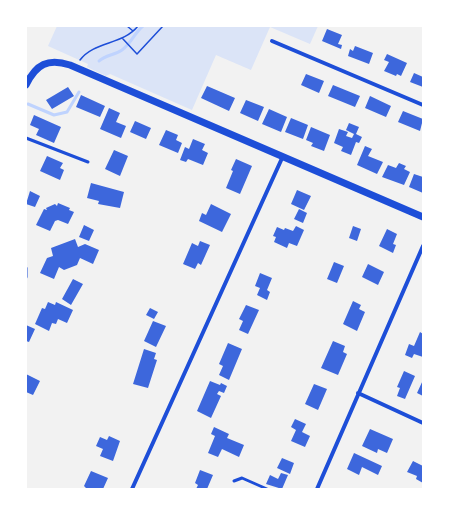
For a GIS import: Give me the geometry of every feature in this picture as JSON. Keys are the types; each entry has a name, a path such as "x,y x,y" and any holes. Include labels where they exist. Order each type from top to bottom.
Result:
{"street":[{"path":"272,41 423,104"},
{"path":"26,85 33,73 40,66 54,61 61,62 284,156 423,217"},
{"path":"132,489 284,156"},
{"path":"317,489 423,246"},
{"path":"358,394 423,423"}],"lane":[{"path":"26,138 88,162"},
{"path":"26,268 26,277"},
{"path":"234,481 242,478 267,489"}],"path":[{"path":"127,26 133,32"},
{"path":"78,64 86,54 123,39 133,32 138,26"},
{"path":"123,39 137,54 162,26"}],"shaded area":[{"path":"57,26 318,26 310,44 270,27 251,70 216,55 192,110 110,74 106,76 87,67 88,64 48,46"}],"building":[{"path":"327,29 342,35 338,44 342,45 341,49 322,41"},
{"path":"355,46 373,53 369,64 348,56 350,49 353,51"},
{"path":"387,54 407,63 401,76 397,74 396,76 384,71 389,62 384,60"},
{"path":"414,73 423,77 423,87 410,82"},
{"path":"306,74 324,81 319,93 301,85"},
{"path":"333,85 360,96 355,107 328,96"},
{"path":"207,86 235,98 229,111 201,98"},
{"path":"68,87 74,96 52,109 46,100"},
{"path":"81,95 105,106 100,117 76,107"},
{"path":"370,96 391,106 386,117 365,108"},
{"path":"246,100 264,107 258,121 240,113"},
{"path":"109,108 120,113 116,122 126,126 121,138 100,129"},
{"path":"269,109 287,117 281,132 262,124"},
{"path":"403,111 423,119 420,131 398,122"},
{"path":"34,115 61,127 54,143 36,135 39,129 30,125"},
{"path":"291,118 308,125 303,139 285,132"},
{"path":"135,121 151,128 146,139 130,132"},
{"path":"349,123 359,127 356,134 362,137 359,143 356,142 351,155 341,151 343,147 334,143 339,129 348,132 346,136 352,138 354,134 346,130"},
{"path":"311,127 330,135 324,151 311,146 313,143 306,140"},
{"path":"166,130 178,135 176,140 182,143 178,153 159,145"},
{"path":"193,139 205,144 202,150 208,153 203,165 188,159 186,162 180,160 185,147 189,149"},
{"path":"365,146 372,149 368,156 383,162 377,174 357,165"},
{"path":"114,150 128,156 120,176 105,169"},
{"path":"47,156 63,163 60,168 64,170 60,180 40,171"},
{"path":"236,159 252,166 240,194 226,188"},
{"path":"399,163 406,166 404,169 410,172 404,185 382,177 388,165 396,168"},
{"path":"414,174 423,177 423,193 409,187"},
{"path":"91,183 124,192 120,208 98,204 99,201 87,198"},
{"path":"297,190 311,196 304,210 291,204"},
{"path":"30,191 40,196 35,207 26,204"},
{"path":"58,203 70,208 69,210 74,212 68,224 58,220 55,221 50,231 36,225 44,209 47,210 46,208 55,204 57,206"},
{"path":"211,204 231,214 222,232 199,221 202,213 206,215"},
{"path":"299,209 307,213 303,223 294,219"},
{"path":"84,225 94,230 89,241 79,237"},
{"path":"296,226 304,230 297,246 289,243 287,248 274,242 276,237 273,236 277,227 284,230 285,228 293,231"},
{"path":"353,226 361,229 357,241 349,238"},
{"path":"387,229 397,234 393,244 396,245 393,253 379,246"},
{"path":"75,239 78,247 85,244 99,250 93,264 80,258 77,265 64,270 59,267 54,279 40,273 47,258 53,256 51,248"},
{"path":"200,241 210,245 201,265 198,263 195,269 183,264 192,243 198,246"},
{"path":"334,262 344,266 337,283 327,279"},
{"path":"368,264 384,272 378,285 362,277"},
{"path":"260,273 272,278 267,290 270,292 267,300 257,295 260,288 255,286"},
{"path":"73,279 83,284 71,305 62,299"},
{"path":"353,301 361,305 359,309 365,312 357,331 343,324"},
{"path":"48,302 55,305 56,302 73,310 67,323 58,319 56,324 52,323 49,331 35,324 42,308 45,309"},
{"path":"246,305 259,310 248,334 239,330 243,321 239,319"},
{"path":"150,308 158,312 154,319 146,315"},
{"path":"153,321 166,326 156,347 144,341"},
{"path":"26,325 35,329 29,342 26,341"},
{"path":"420,332 423,334 423,357 414,354 412,358 405,355 409,344 414,346"},
{"path":"333,341 345,346 343,352 347,354 338,375 321,368"},
{"path":"228,343 242,349 229,380 219,375 223,366 219,364"},
{"path":"144,349 156,353 154,359 157,360 148,388 133,384"},
{"path":"404,371 415,376 405,399 397,396 400,388 397,387"},
{"path":"26,374 40,381 33,395 26,392"},
{"path":"423,380 423,396 417,393"},
{"path":"210,381 227,386 224,393 219,391 217,394 221,396 211,418 197,411"},
{"path":"314,384 327,389 318,410 305,404"},
{"path":"295,419 306,424 302,432 310,436 305,447 291,441 296,430 291,427"},
{"path":"214,427 229,434 227,438 244,445 239,457 222,449 218,457 208,453 215,436 211,434"},
{"path":"370,429 393,439 387,453 378,449 377,453 362,446"},
{"path":"109,436 120,441 113,461 100,456 103,449 96,446 100,437 107,440"},
{"path":"354,453 382,466 378,475 362,467 359,475 347,469"},
{"path":"282,458 294,463 290,474 277,468"},
{"path":"413,461 423,466 423,483 416,479 417,476 407,472"},
{"path":"200,470 213,475 207,489 196,489 198,485 195,483"},
{"path":"91,471 108,478 103,489 87,489 84,486"},
{"path":"281,473 288,475 282,489 266,484 270,475 278,479"}],"waterway":[{"path":"99,61 104,57 119,52 143,26"},
{"path":"28,104 54,115 67,112 79,92"}]}
